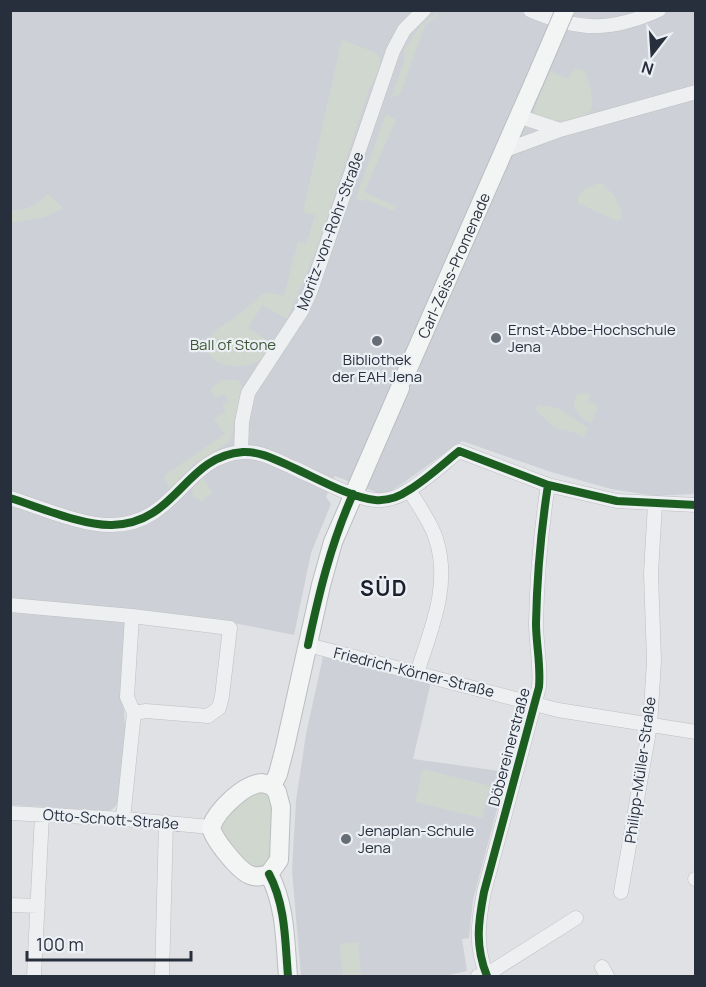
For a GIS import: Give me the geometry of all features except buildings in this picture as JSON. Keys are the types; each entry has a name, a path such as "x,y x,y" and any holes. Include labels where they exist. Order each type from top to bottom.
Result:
{"main road":[{"name":"Carl-Zeiss-Promenade","path":"272,786 278,774 331,548 565,10"},
{"path":"262,783 272,786 277,792 281,807 279,860 270,874 255,876 243,871 216,840 212,827 216,815 247,787 262,783"},
{"path":"270,874 282,911 288,976"}],"street":[{"name":"Moritz-von-Rohr-Straße","path":"241,452 242,422 248,393 301,312 311,290 393,51 404,30 424,10"},
{"path":"530,10 564,24 591,27 622,23 659,10"},
{"path":"503,152 560,130 696,92"},
{"path":"518,116 560,130"},
{"path":"10,498 92,523 110,526 127,524 159,510 207,464 224,456 241,452 265,455 353,494 377,501 389,500 409,490 459,451 548,484 617,501 696,505"},
{"name":"Döbereinerstraße","path":"484,976 479,953 478,925 483,892 536,704 541,671 536,626 538,569 548,484"},
{"path":"409,490 436,538 442,572 440,599 417,673"},
{"name":"Philipp-Müller-Straße","path":"621,892 650,725 654,661 651,573 655,504"},
{"path":"10,605 230,628 222,696 216,711 208,716 146,711 134,713"},
{"path":"123,819 134,713 127,697 132,616"},
{"name":"Friedrich-Körner-Straße","path":"308,645 558,710 696,732"},
{"name":"Otto-Schott-Straße","path":"10,813 123,819 212,827"},
{"path":"34,976 42,815"},
{"path":"162,976 166,823"},
{"path":"10,905 38,906"},
{"path":"484,976 576,918"}],"shaded area":[{"path":"10,11 695,11 695,494 655,496 611,489 551,472 462,441 389,493 378,493 335,476 326,497 331,504 311,553 294,635 229,622 129,610 123,697 126,739 116,806 110,811 11,805"},
{"path":"323,657 431,682 413,759 507,772 473,900 469,938 462,939 467,971 444,976 301,976 292,870 296,801 306,734"}],"green space":[{"path":"437,13 437,16 425,25 400,94 391,98 405,59 404,50 420,26"},
{"name":"Ball of Stone","path":"342,40 377,53 380,67 369,89 317,248 287,319 262,305 248,328 271,343 261,358 249,365 230,366 221,363 208,353 207,346 213,333 266,292 284,296 298,242 306,244 315,215 303,212"},
{"path":"575,68 585,71 592,98 589,112 585,116 570,120 552,120 538,115 534,110 550,71 568,79"},
{"path":"386,114 396,120 364,192 396,206 394,211 365,199 364,202 356,198"},
{"path":"601,183 618,203 622,218 617,221 578,203 578,197 582,192"},
{"path":"48,194 63,208 45,217 11,223 11,210 31,206"},
{"path":"221,380 237,380 242,385 231,438 228,443 194,464 170,489 164,478 165,475 225,434 214,419 226,411 222,405 229,401 224,394 216,398 210,390"},
{"path":"585,393 590,395 588,402 598,406 591,423 583,419 574,408 576,395"},
{"path":"539,405 558,408 588,428 583,438 575,432 560,429 549,423 535,409"},
{"path":"202,477 213,492 201,501 193,496 192,489"},
{"path":"423,769 490,786 482,818 415,802"},
{"path":"254,791 267,793 272,797 273,855 265,867 253,869 229,847 221,833 220,826 221,819"},
{"path":"358,942 361,976 343,976 340,944"}],"cycle path":[{"path":"10,498 88,522 112,525 134,522 152,514 207,465 223,456 243,452 269,457 356,496 384,500 401,495 416,486 459,451 548,485 617,501 696,505"},
{"path":"487,976 479,944 482,903 539,687 537,605 543,519 548,485"},
{"path":"308,645 326,568 353,494"},
{"path":"269,874 282,911 288,976"}],"place":[{"name":"Ernst-Abbe-Hochschule Jena","path":"496,338"},
{"name":"Bibliothek der EAH Jena","path":"377,341"},
{"name":"Jenaplan-Schule Jena","path":"346,839"}],"district":[{"name":"SÜD","path":"384,588"}]}
